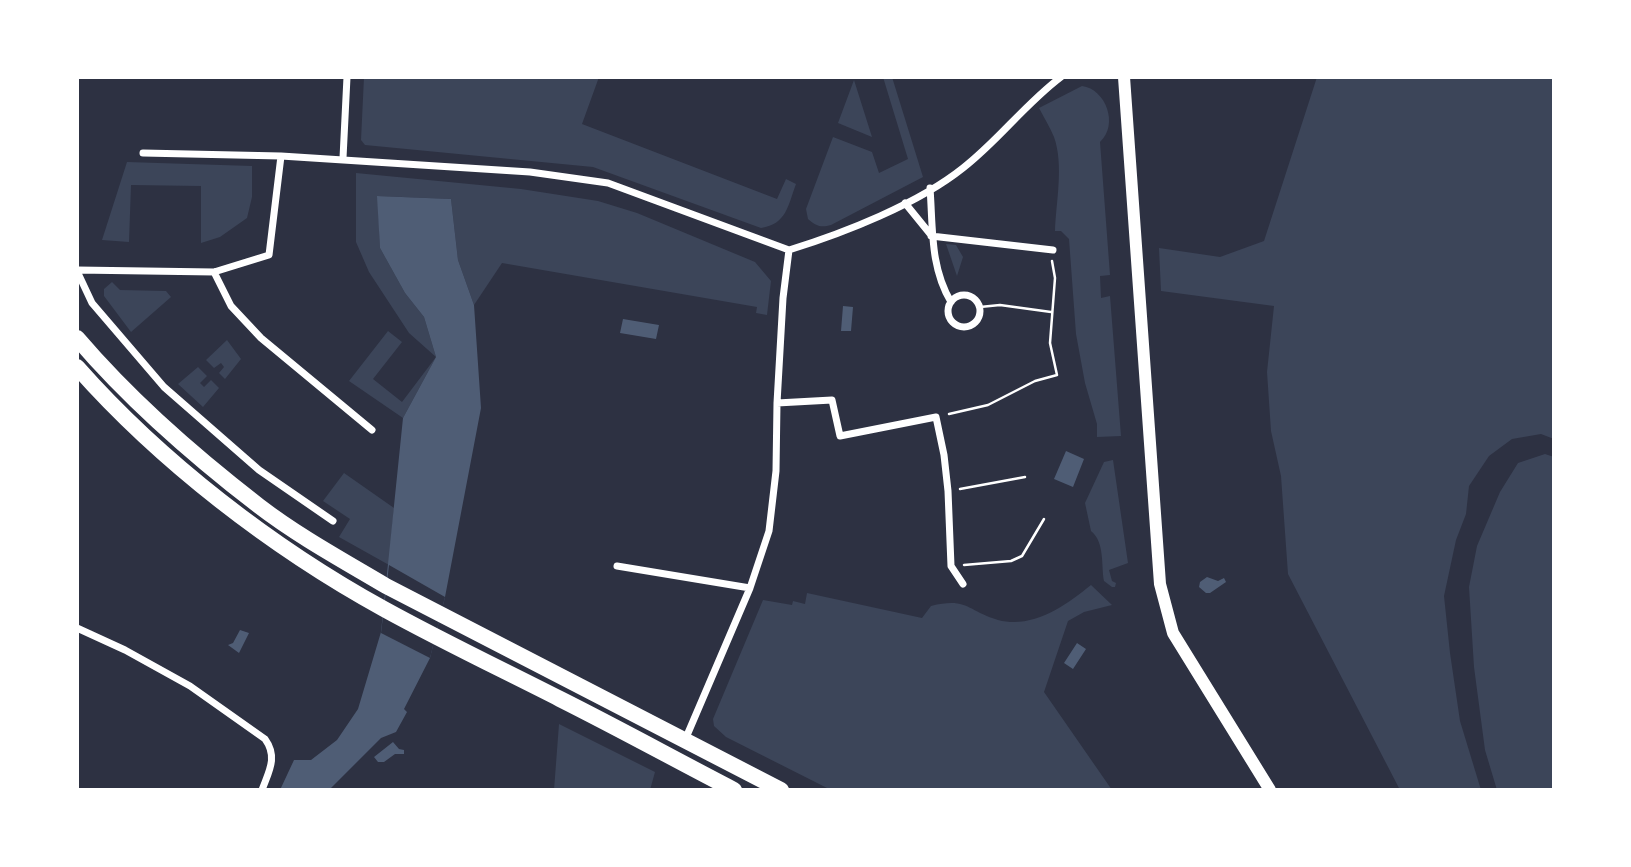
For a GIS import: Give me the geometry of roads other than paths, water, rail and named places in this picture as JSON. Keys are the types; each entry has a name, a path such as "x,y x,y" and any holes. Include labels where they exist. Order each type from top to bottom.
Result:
{"main road":[{"path":"77,338 119,384 188,447 260,507 386,586 781,790"},
{"path":"77,367 170,458 249,522 332,578 384,609 640,740 728,789"}],"street":[{"path":"343,158 347,77"},
{"path":"143,153 343,158 530,172 608,183 789,250 836,235 905,203 962,168 1061,77"},
{"path":"1124,77 1160,584 1173,633 1270,790"},
{"path":"281,156 269,255 214,272 77,270 92,303 164,387 259,470 333,520"},
{"path":"930,188 931,236 941,284 951,302 949,308 952,320 963,327 975,322 979,317 979,307 975,299 966,295 956,297 951,302"},
{"path":"905,203 931,236 1053,250"},
{"path":"685,741 750,588 769,531 776,471 783,298 789,250"},
{"path":"214,272 230,306 261,338 372,430"},
{"path":"777,403 832,400 840,436 936,417 948,491 951,566 963,584"},
{"path":"617,566 750,588"},
{"path":"77,628 125,650 190,686 265,739 274,758 262,790"}]}
